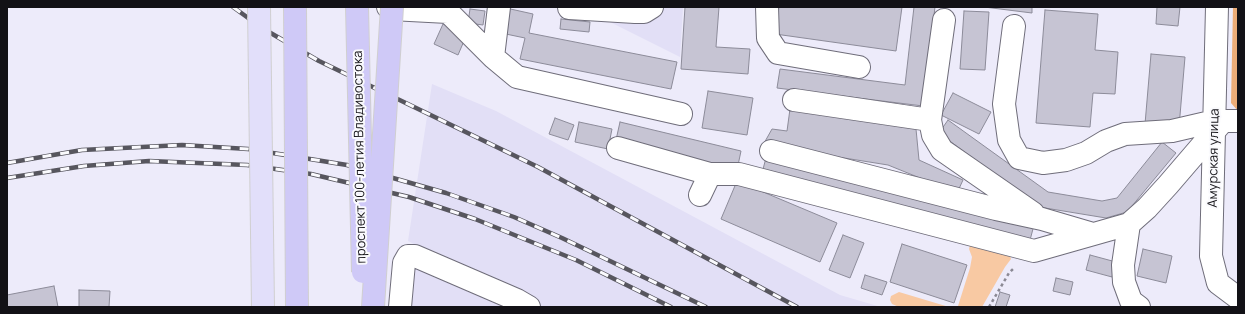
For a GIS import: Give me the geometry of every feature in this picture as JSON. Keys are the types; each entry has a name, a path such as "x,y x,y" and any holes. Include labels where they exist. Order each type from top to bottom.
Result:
{"highway":[{"path":"295,7 297,307"},
{"name":"проспект 100-летия Владивостока","path":"356,7 364,307"},
{"path":"373,307 392,7"}],"main road":[{"path":"259,7 263,307"}],"street":[{"path":"388,7 391,9 448,9 493,57 517,77 681,114"},
{"path":"493,57 499,7"},
{"path":"569,8 644,12 652,7"},
{"path":"767,7 768,38 778,53 859,67"},
{"name":"Амурская улица","path":"1217,7 1211,256 1218,282 1238,298"},
{"path":"944,20 930,120 932,135 942,150 1042,219"},
{"path":"1014,26 1004,104 1009,140 1019,158 1043,163 1066,160 1086,153 1106,141 1126,134 1214,126"},
{"path":"794,100 930,120"},
{"path":"618,148 710,174 739,174 1034,252 1129,224 1147,208 1214,126 1223,121 1238,121"},
{"path":"771,150 996,209 1042,219 1093,234"},
{"path":"700,195 710,174"},
{"path":"1129,224 1122,265 1124,282 1131,301 1139,307"},
{"path":"400,307 404,263 408,256 415,256 517,300 529,307"}],"path":[{"path":"989,307 1009,272"}],"shaded area":[{"path":"580,7 683,7 680,57"},
{"path":"1233,7 1238,7 1238,111 1231,103"},
{"path":"432,84 496,111 840,295 881,307 540,307 408,241"},
{"path":"970,245 1010,256 1011,259 982,307 956,307 958,306 970,268 972,257 969,249"},
{"path":"416,261 512,307 410,307"},
{"path":"899,292 949,307 899,307 892,304 890,300 891,296"}],"building":[{"path":"685,7 719,7 716,47 750,49 748,74 681,69"},
{"path":"779,7 902,7 896,51 775,34"},
{"path":"914,7 935,7 923,106 777,88 780,69 905,85"},
{"path":"984,7 1032,7 1032,13"},
{"path":"1157,7 1180,7 1178,26 1156,24"},
{"path":"506,8 533,14 529,33 677,62 671,89 520,59 525,38 501,33"},
{"path":"470,9 485,11 483,25 468,23"},
{"path":"1045,10 1098,14 1095,50 1118,52 1115,94 1093,93 1090,127 1036,123"},
{"path":"964,11 989,12 985,70 960,69"},
{"path":"561,19 590,22 589,32 560,29"},
{"path":"443,24 467,34 458,55 434,44"},
{"path":"1151,54 1185,57 1179,127 1145,124"},
{"path":"708,91 753,98 747,135 702,128"},
{"path":"953,93 991,112 979,134 941,115"},
{"path":"790,109 916,129 919,160 963,180 957,193 888,165 763,145 772,129 787,131"},
{"path":"555,118 574,125 568,140 549,134"},
{"path":"948,120 1048,192 1102,201 1117,198 1162,142 1176,153 1127,212 1106,218 1039,207 939,133"},
{"path":"579,122 612,129 608,149 575,142"},
{"path":"620,122 741,151 737,170 616,140"},
{"path":"767,154 1034,225 1029,244 762,173"},
{"path":"737,181 837,223 820,262 721,219"},
{"path":"843,235 864,243 850,278 829,270"},
{"path":"902,244 967,265 954,303 890,282"},
{"path":"1143,249 1172,256 1166,283 1137,276"},
{"path":"1090,255 1116,262 1112,277 1086,270"},
{"path":"865,275 887,282 882,295 861,288"},
{"path":"1056,278 1073,282 1070,295 1053,291"},
{"path":"54,286 58,307 7,307 7,295"},
{"path":"79,290 110,291 109,307 79,307"},
{"path":"1000,292 1010,295 1006,307 995,307"}],"railway":[{"path":"233,7 262,28 319,61 538,167 797,307"},
{"path":"7,163 82,150 182,145 248,149 347,165 446,193 514,217 562,238 706,307"},
{"path":"7,178 84,166 149,161 247,165 311,174 409,197 475,219 576,260 671,307"}]}
